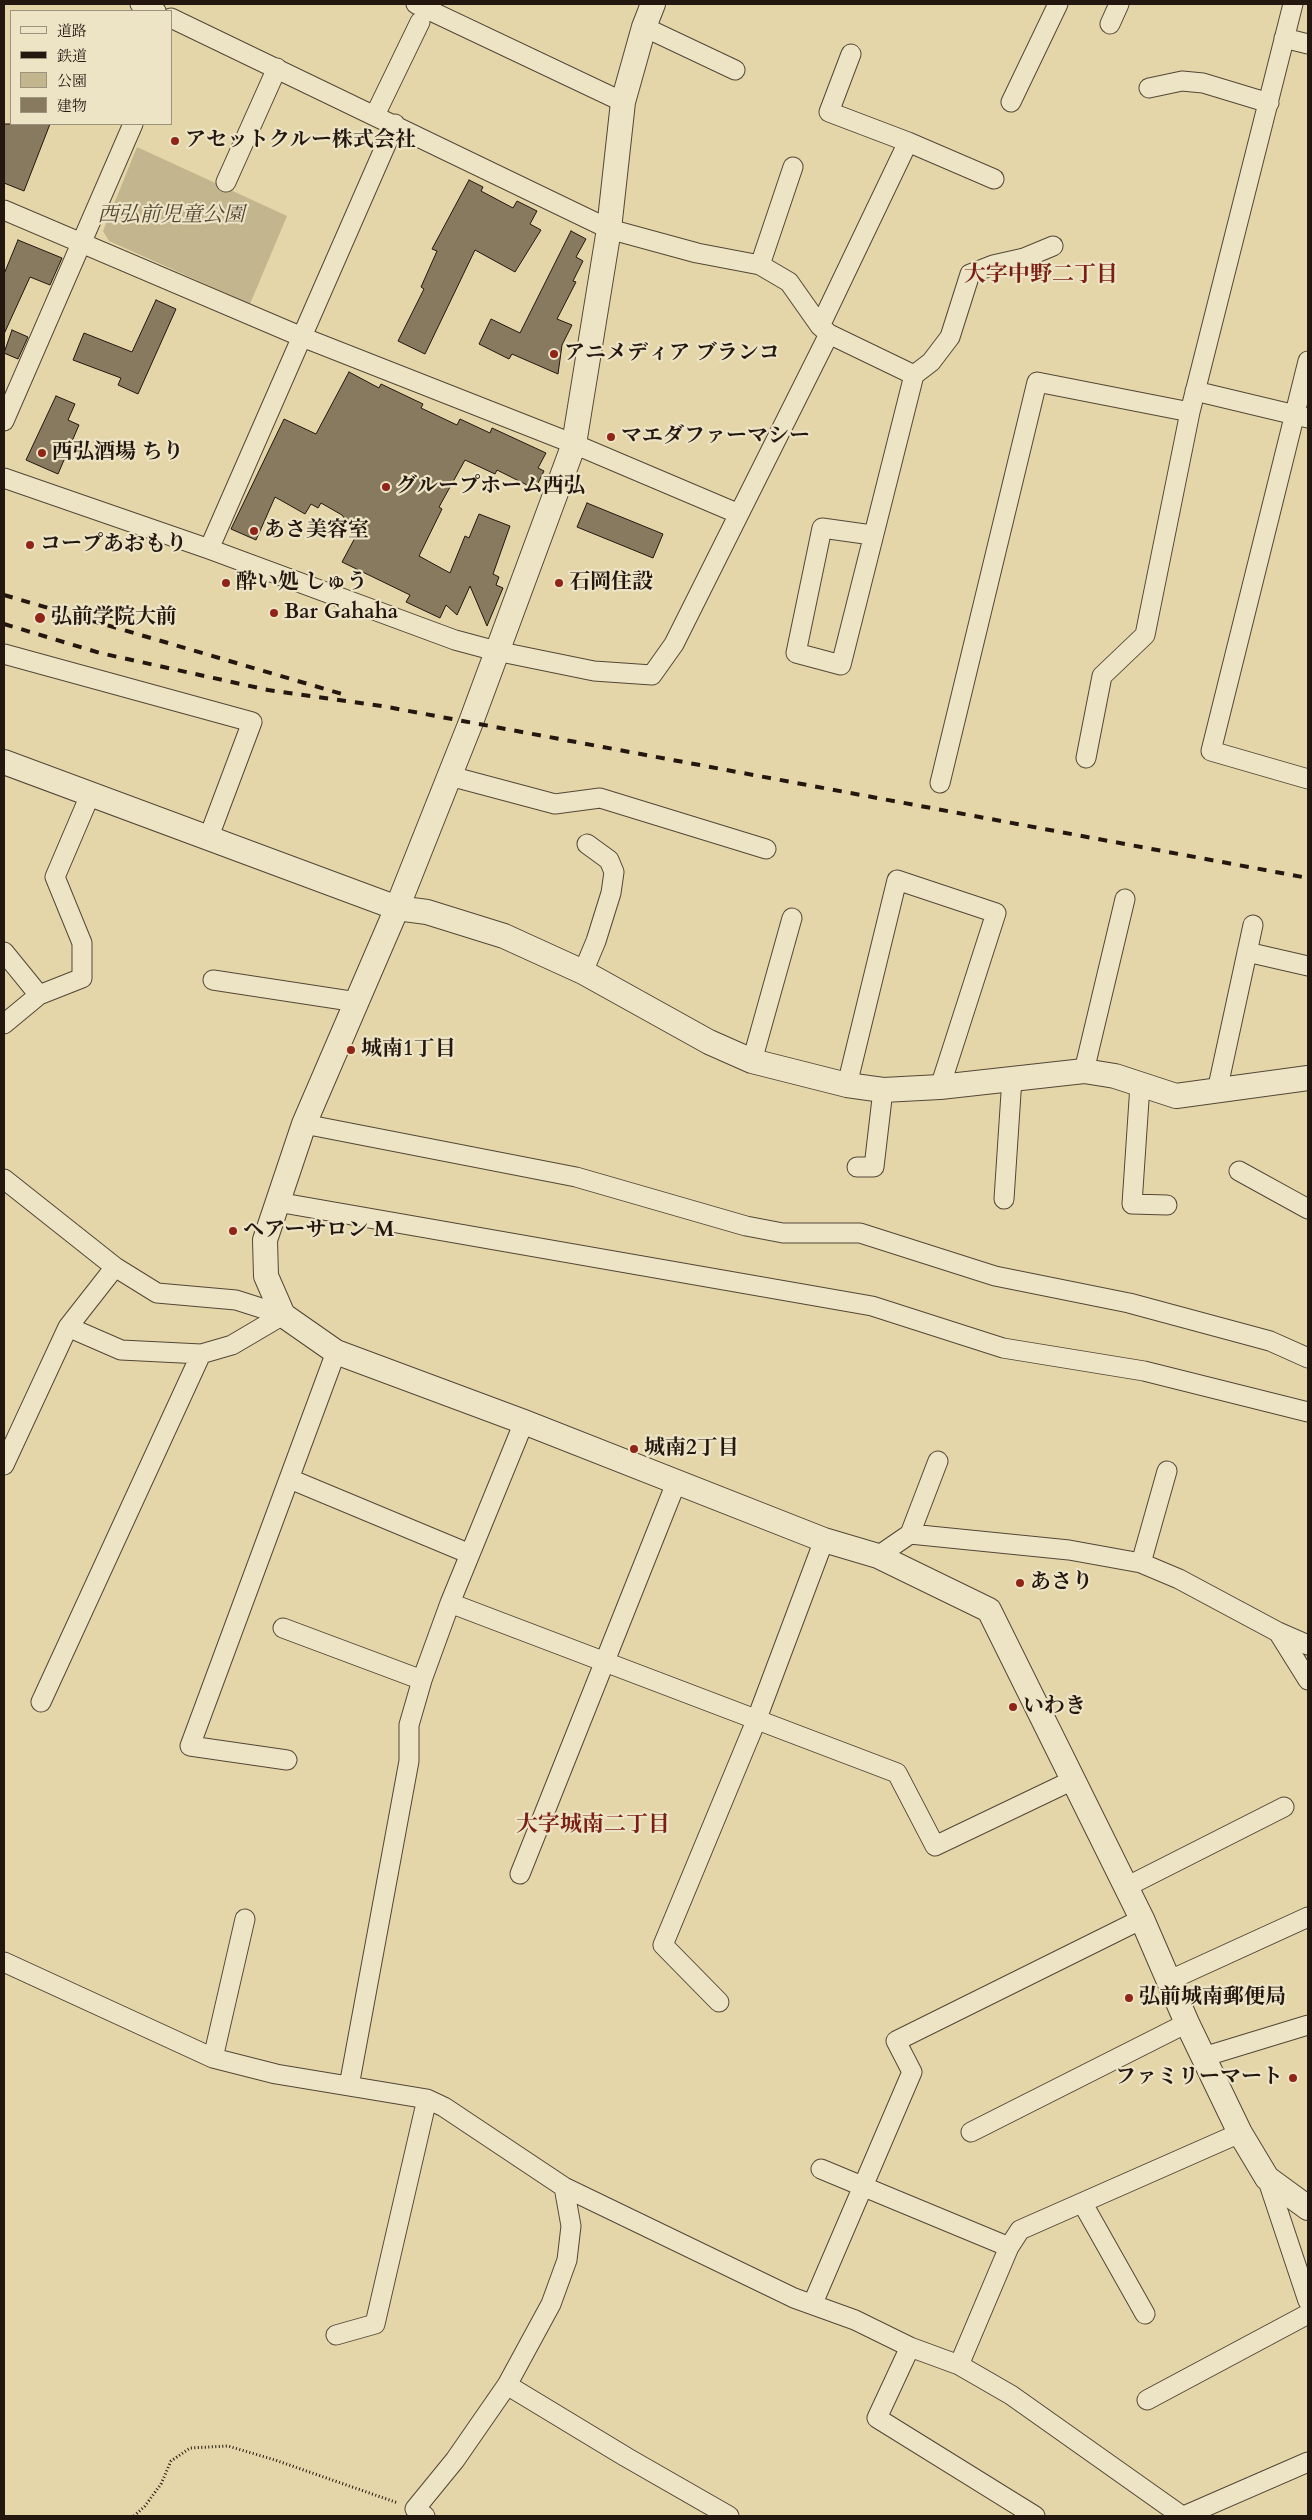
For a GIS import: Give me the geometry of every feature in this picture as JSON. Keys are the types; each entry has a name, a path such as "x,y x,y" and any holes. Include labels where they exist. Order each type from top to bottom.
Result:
{"street":[{"path":"140,4 154,10"},
{"path":"283,1316 266,1276 265,1240 304,1124 397,908 450,776 574,444 609,229 623,102 644,27 653,4"},
{"path":"1011,102 1058,4"},
{"path":"1110,24 1119,4"},
{"path":"1086,758 1102,676 1146,636 1190,412 1293,4"},
{"path":"375,114 418,13 623,102"},
{"path":"173,25 277,68 609,229 697,253 760,265 789,282 824,330 914,375"},
{"path":"644,27 735,70"},
{"path":"1284,38 1308,44"},
{"path":"851,54 829,112 908,142 994,180"},
{"path":"226,182 277,68"},
{"path":"1149,88 1182,81 1203,83 1268,103"},
{"path":"209,549 394,124"},
{"path":"4,421 133,125"},
{"path":"4,478 209,549 455,640 496,651 594,671 652,676 674,644 739,514 908,142"},
{"path":"760,265 793,166"},
{"path":"4,210 302,337 574,444 739,514"},
{"path":"872,535 822,528 796,653 841,665 872,535 914,375 931,362 950,337 970,274 993,265 1024,258 1053,246"},
{"path":"1308,361 1301,416 1210,752 1308,779"},
{"path":"940,783 1037,382 1190,412"},
{"path":"1195,391 1301,416"},
{"path":"4,654 252,722 208,839"},
{"path":"4,762 397,908 427,912 504,936 583,972 709,1042 752,1061 847,1085 883,1090 940,1088 1084,1071 1115,1076 1176,1096 1308,1078"},
{"path":"450,776 554,804 600,798 766,848"},
{"path":"4,1024 39,995 82,978 82,943 55,877 90,795"},
{"path":"583,972 596,941 611,893 614,872 609,860 586,844"},
{"path":"847,1085 897,880 996,913 940,1088"},
{"path":"1084,1071 1125,900"},
{"path":"752,1061 792,918"},
{"path":"1217,1091 1253,925"},
{"path":"4,952 39,995"},
{"path":"1247,952 1308,966"},
{"path":"213,980 356,1002"},
{"path":"1004,1199 1012,1078"},
{"path":"1140,1085 1132,1204 1167,1205"},
{"path":"857,1167 874,1167 883,1090"},
{"path":"304,1124 576,1177 746,1226 783,1233 860,1233 995,1276 1129,1303 1270,1341 1308,1358"},
{"path":"1239,1171 1308,1209"},
{"path":"4,1178 115,1267 157,1293 236,1300 283,1316 336,1352 524,1422 824,1540 878,1556 989,1610 1142,1920 1187,2023 1240,2133 1267,2178 1308,2301"},
{"path":"278,1202 872,1306 1003,1348 1144,1372 1308,1412"},
{"path":"4,1465 68,1327 115,1267"},
{"path":"68,1327 121,1350 201,1354 232,1345 283,1316"},
{"path":"287,1760 190,1746 336,1352"},
{"path":"41,1702 201,1354"},
{"path":"349,2086 409,1761 410,1725 422,1680 450,1603 524,1422"},
{"path":"878,1556 910,1534 938,1461"},
{"path":"1141,1563 1167,1471"},
{"path":"290,1479 470,1554"},
{"path":"520,1874 676,1483"},
{"path":"910,1534 1060,1549 1141,1563 1179,1579 1278,1632 1308,1645"},
{"path":"719,2002 664,1945 756,1721 824,1540"},
{"path":"450,1603 756,1721 897,1773 935,1846 1073,1780"},
{"path":"283,1628 422,1680"},
{"path":"1278,1632 1308,1680"},
{"path":"1126,1887 1284,1807"},
{"path":"1168,1981 1308,1917"},
{"path":"213,2058 245,1919"},
{"path":"813,2303 912,2072 896,2041 1142,1920"},
{"path":"4,1962 177,2044 213,2058 276,2074 427,2099 444,2107 564,2186 794,2298 813,2303 855,2320 910,2347 959,2365 1011,2395 1183,2516 1308,2462"},
{"path":"970,2132 1187,2023"},
{"path":"1203,2057 1308,2026"},
{"path":"336,2335 375,2324 427,2099"},
{"path":"959,2365 1009,2247 1020,2230 1083,2204 1240,2133"},
{"path":"821,2169 864,2185 1009,2247"},
{"path":"1267,2178 1308,2208"},
{"path":"420,2513 507,2384 551,2304 567,2260 571,2226 564,2186"},
{"path":"1083,2204 1145,2314"},
{"path":"1148,2400 1308,2314"},
{"path":"910,2347 877,2418 1035,2516"},
{"path":"507,2384 626,2457 729,2516"}],"path":[{"path":"134,2516 161,2484 171,2461 190,2448 228,2446 275,2460 420,2513"}],"green space":[{"name":"西弘前児童公園","path":"137,147 287,216 250,304 109,241 103,231"}],"building":[{"path":"4,124 50,125 24,191 4,183"},
{"path":"469,180 483,187 481,191 513,208 517,201 537,211 530,224 541,230 515,272 475,250 425,354 398,341 424,289 421,287 437,251 432,249"},
{"path":"571,231 586,239 576,257 583,261 573,281 576,282 557,319 572,325 562,345 558,374 512,354 509,359 479,344 491,319 520,333"},
{"path":"18,240 62,258 50,285 30,277 4,334 4,274"},
{"path":"156,300 176,309 138,394 118,385 121,378 73,360 84,333 132,352"},
{"path":"12,330 28,337 18,359 4,353"},
{"path":"349,372 379,388 381,384 423,404 421,408 457,425 460,419 490,433 492,428 546,453 538,468 544,471 535,489 497,470 495,474 465,460 439,507 442,509 419,556 450,573 465,536 469,538 479,514 510,526 493,574 499,577 496,585 503,588 487,626 470,586 457,615 446,605 440,618 406,602 410,595 342,562 357,534 342,515 321,503 318,508 311,504 305,514 275,497 256,540 231,529 284,419 316,434"},
{"path":"56,396 75,404 68,420 79,425 58,474 26,460"},
{"path":"587,503 663,534 653,558 577,527"}],"railway":[{"path":"4,595 349,696"},
{"path":"4,624 100,653 268,690 382,706 1308,878"}],"place":[{"name":"アセットクルー株式会社","path":"175,141"},
{"name":"アニメディア ブランコ","path":"554,354"},
{"name":"マエダファーマシー","path":"611,437"},
{"name":"西弘酒場 ちり","path":"42,453"},
{"name":"グループホーム西弘","path":"386,487"},
{"name":"あさ美容室","path":"254,531"},
{"name":"コープあおもり","path":"30,545"},
{"name":"酔い処 しゅう","path":"226,583"},
{"name":"石岡住設","path":"559,583"},
{"name":"Bar Gahaha","path":"274,613"},
{"name":"弘前学院大前","path":"40,618"},
{"name":"城南1丁目","path":"351,1050"},
{"name":"ヘアーサロン M","path":"233,1231"},
{"name":"城南2丁目","path":"634,1449"},
{"name":"あさり","path":"1020,1583"},
{"name":"いわき","path":"1013,1707"},
{"name":"弘前城南郵便局","path":"1129,1998"},
{"name":"ファミリーマート","path":"1293,2078"}],"district":[{"name":"大字中野二丁目","path":"1041,276"},
{"name":"大字城南二丁目","path":"593,1826"}]}
